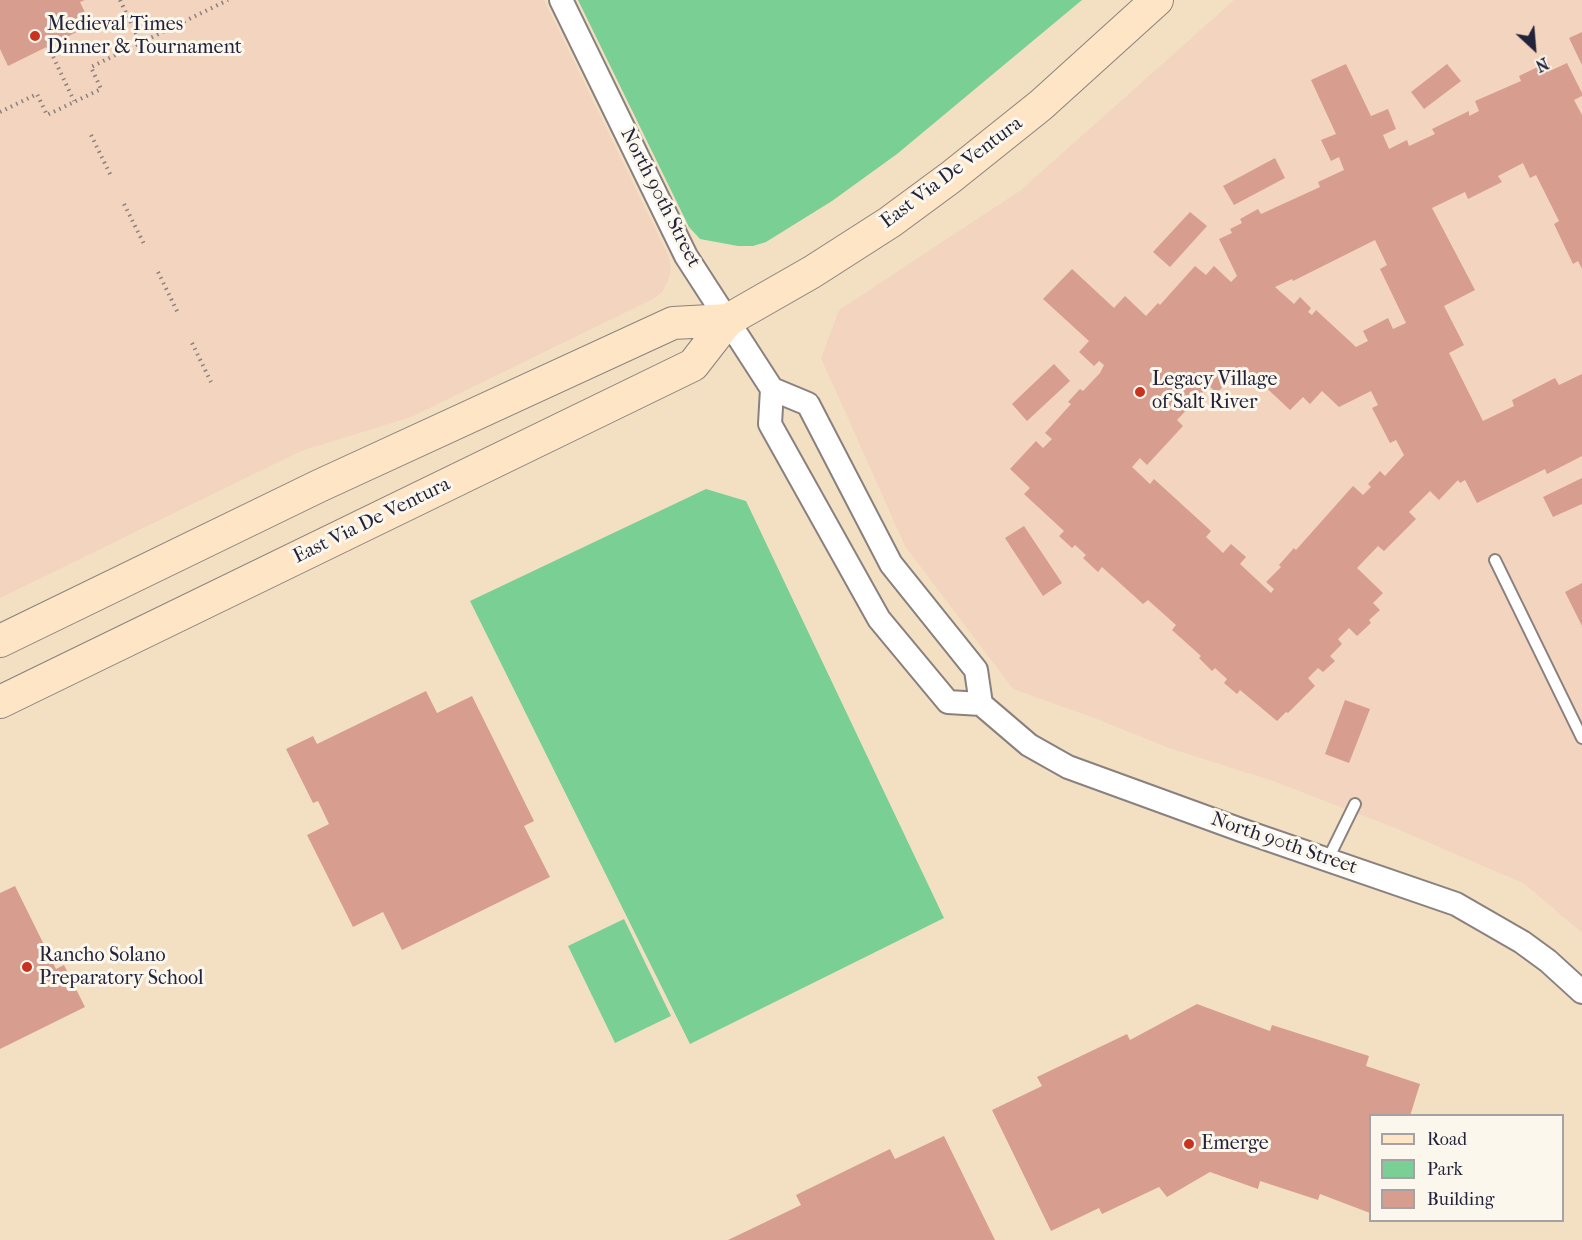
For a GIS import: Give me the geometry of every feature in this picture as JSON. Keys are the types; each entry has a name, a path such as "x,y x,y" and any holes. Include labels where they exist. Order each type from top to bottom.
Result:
{"main road":[{"name":"East Via De Ventura","path":"0,702 693,365 728,320 812,272 881,228 951,177 1041,105 1157,0"},
{"name":"East Via De Ventura","path":"0,641 320,486 673,323 728,320"}],"street":[{"name":"North 90th Street","path":"561,0 686,256 772,389"},
{"path":"772,389 808,404 891,564 976,670 981,704 948,702 879,619 770,424 772,389"},
{"name":"North 90th Street","path":"981,704 1029,746 1068,767 1241,830 1456,904 1522,942 1548,961 1582,992"}],"lane":[{"path":"1495,560 1582,738"},
{"path":"1328,859 1355,804"}],"path":[{"path":"120,0 141,44"},
{"path":"0,112 37,94 47,115 74,102 101,88 91,68 228,0"},
{"path":"48,46 74,102"},
{"path":"91,135 111,176"},
{"path":"124,204 144,244"},
{"path":"158,272 178,313"},
{"path":"192,343 211,382"}],"shaded area":[{"path":"0,0 544,0 669,257 671,269 668,281 662,292 653,299 411,417 301,451 0,598"},
{"path":"1234,0 1582,0 1582,933 1525,884 1395,828 1273,781 1169,748 1013,689 905,546 821,358 839,310 1021,190"}],"green space":[{"path":"578,0 1082,0 897,154 832,201 766,242 753,246 738,246 700,239 689,227"},
{"path":"706,489 746,501 944,918 690,1044 470,601"},
{"path":"624,919 671,1016 615,1043 568,946"}],"building":[{"name":"Medieval Times Dinner & Tournament","path":"0,0 85,0 80,2 91,25 8,66 0,49"},
{"path":"1582,32 1582,65 1569,38"},
{"name":"Legacy Village of Salt River","path":"1548,62 1552,70 1567,63 1582,93 1582,96 1574,100 1582,115 1582,269 1578,261 1573,264 1554,224 1559,221 1536,175 1530,178 1523,163 1498,176 1502,182 1468,199 1465,192 1432,208 1475,290 1444,306 1464,345 1449,353 1483,421 1514,406 1512,400 1555,378 1559,385 1582,374 1582,456 1547,474 1545,469 1477,503 1465,480 1460,483 1458,480 1439,500 1430,491 1409,512 1416,519 1384,551 1378,546 1357,568 1383,593 1373,603 1380,610 1369,620 1371,623 1357,636 1349,628 1338,639 1342,644 1330,656 1335,661 1323,672 1318,668 1308,678 1315,686 1277,721 1240,690 1237,694 1224,683 1227,679 1215,668 1212,671 1199,658 1201,656 1172,630 1176,625 1148,600 1143,604 1102,567 1098,572 1083,558 1086,555 1075,545 1072,548 1059,536 1064,531 1024,494 1030,488 1010,469 1036,441 1043,448 1052,439 1045,433 1071,404 1068,402 1080,389 1083,391 1100,373 1104,365 1099,361 1094,366 1079,352 1089,341 1043,299 1072,269 1114,308 1125,296 1146,316 1158,303 1160,305 1195,266 1206,275 1214,266 1231,282 1237,276 1219,239 1232,233 1230,229 1242,223 1240,219 1258,209 1261,214 1320,187 1318,182 1344,170 1339,157 1331,161 1321,140 1336,134 1311,80 1346,64 1371,116 1388,109 1396,129 1383,135 1389,149 1407,140 1409,146 1435,134 1432,129 1469,111 1469,116 1479,111 1475,101 1521,81 1519,76","holes":["1375,240 1387,265 1380,269 1406,323 1393,329 1388,318 1363,331 1368,341 1356,347 1316,310 1312,315 1308,312 1311,308 1300,297 1294,304 1275,287 1292,279 1293,281","1243,366 1290,410 1303,397 1310,404 1322,391 1339,407 1371,391 1378,405 1372,408 1390,443 1396,440 1404,455 1385,476 1380,471 1368,484 1371,487 1363,495 1353,486 1296,550 1294,548 1279,565 1281,567 1266,582 1274,589 1271,593 1240,564 1246,557 1231,544 1223,553 1206,537 1211,531 1154,479 1150,484 1132,467 1140,458 1147,465 1183,426 1177,420 1209,386 1217,393"]},
{"path":"1447,64 1461,81 1424,109 1411,92"},
{"path":"1275,158 1285,178 1234,205 1223,186"},
{"path":"1190,212 1207,226 1170,267 1153,252"},
{"path":"1054,364 1070,381 1027,421 1012,404"},
{"path":"1582,478 1582,504 1553,517 1543,497"},
{"path":"1024,526 1062,583 1043,596 1005,538"},
{"path":"1582,583 1582,626 1565,592"},
{"path":"426,691 437,713 472,696 534,821 524,826 550,877 402,950 383,912 353,927 307,835 329,824 318,801 313,803 286,749 313,736 317,744"},
{"path":"1345,700 1370,709 1349,763 1325,754"},
{"name":"Rancho Solano Preparatory School","path":"15,886 56,969 64,965 85,1007 0,1049 0,893"},
{"name":"Emerge","path":"1197,1004 1270,1031 1272,1025 1369,1056 1366,1066 1420,1084 1411,1114 1369,1114 1369,1213 1320,1194 1318,1200 1260,1181 1258,1189 1210,1172 1167,1197 1159,1187 1102,1214 1099,1208 1051,1231 992,1110 1042,1086 1037,1077 1127,1034 1130,1040"},
{"path":"944,1136 995,1240 728,1240 801,1205 796,1195 890,1149 895,1159"}],"place":[{"name":"Medieval Times Dinner & Tournament","path":"35,36"},
{"name":"Legacy Village of Salt River","path":"1140,392"},
{"name":"Rancho Solano Preparatory School","path":"27,967"},
{"name":"Emerge","path":"1189,1144"}]}
